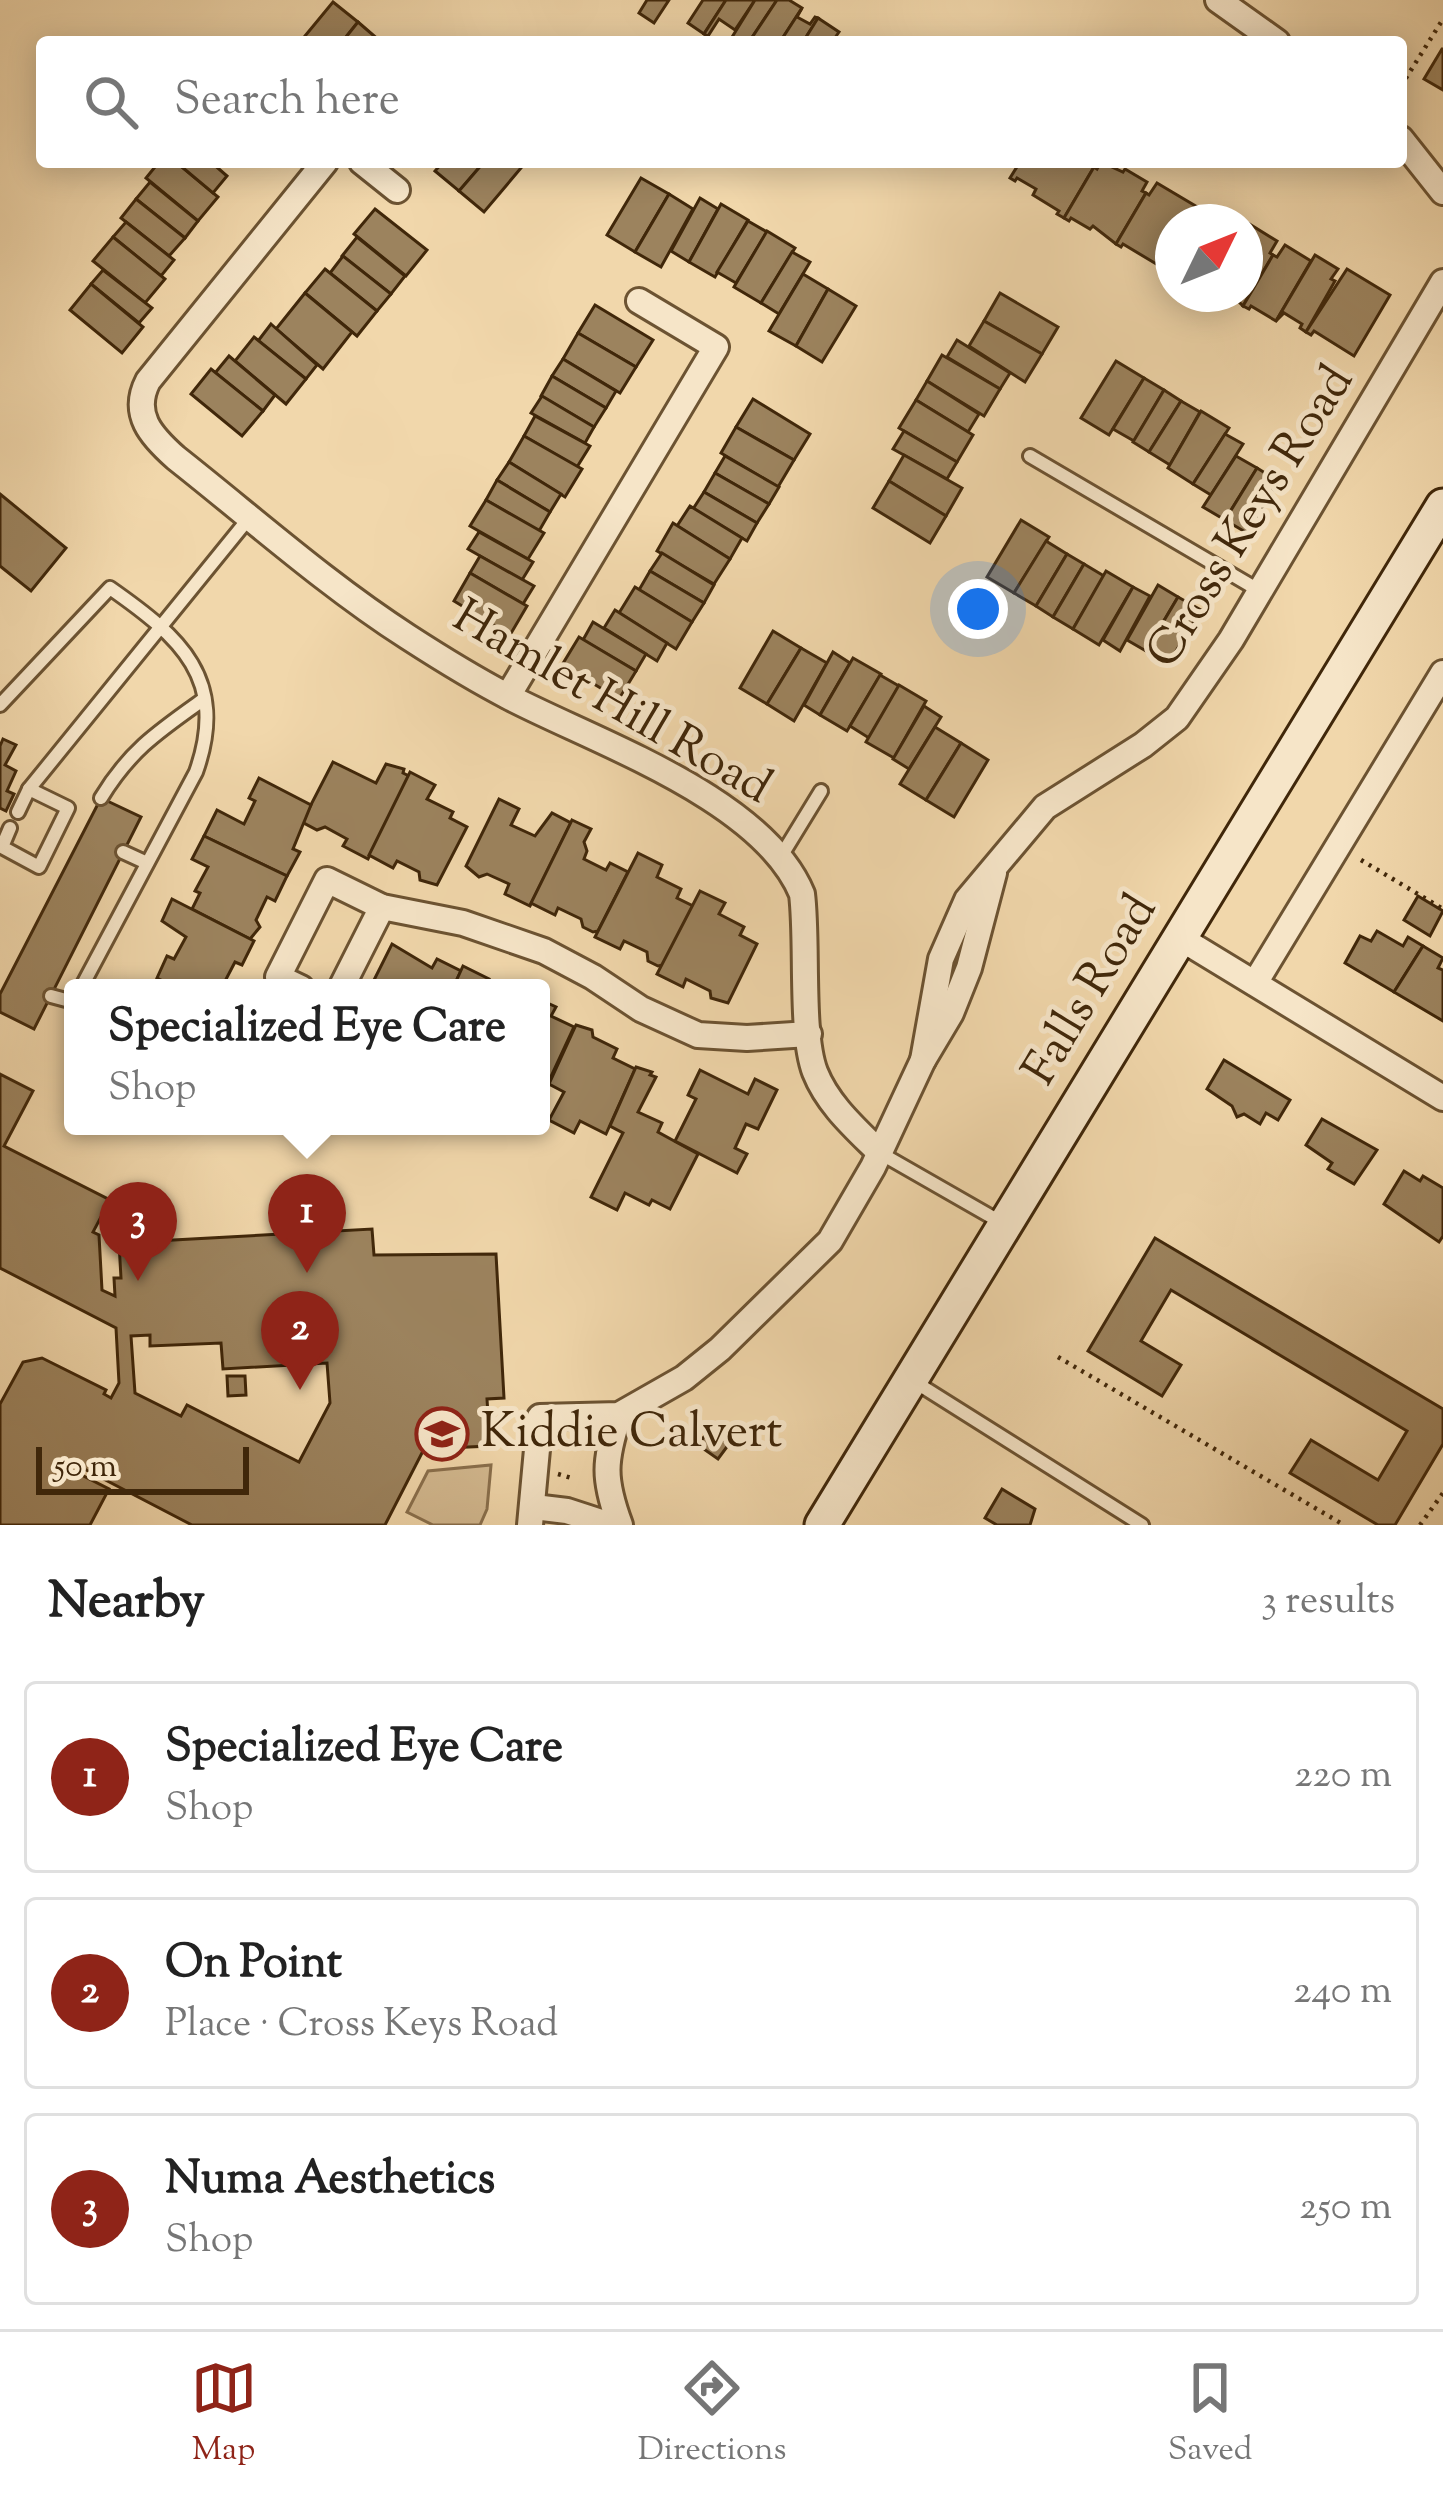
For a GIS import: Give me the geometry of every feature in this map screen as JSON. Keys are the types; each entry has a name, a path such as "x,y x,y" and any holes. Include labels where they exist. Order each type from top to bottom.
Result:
{"main road":[{"name":"Falls Road","path":"822,1525 1443,506"}],"street":[{"path":"1218,0 1252,34"},
{"path":"1407,147 1443,192"},
{"name":"Hamlet Hill Road","path":"320,168 148,381 140,396 144,424 176,458 404,635 508,697 719,802 781,858 802,894 815,1073 842,1116 880,1153"},
{"path":"370,168 397,190"},
{"name":"Cross Keys Road","path":"610,1525 568,1510 532,1516 540,1417 619,1414 702,1363 830,1240 880,1153 923,1060 941,959 967,900 1045,807 1177,718 1231,640 1443,282"},
{"path":"508,697 716,347 639,301"},
{"path":"1255,983 1443,673"},
{"path":"284,979 278,976 327,880 382,908 463,922 544,951 640,1009 698,1035 809,1034"},
{"path":"346,979 382,908"},
{"path":"1180,938 1443,1098"},
{"path":"619,1414 605,1463 606,1487 620,1525"}],"lane":[{"path":"1030,457 1259,591"},
{"path":"18,812 29,789 250,517"},
{"path":"0,705 110,588 162,624 187,652 204,699 208,740 196,772 86,979"},
{"path":"101,798 140,744 204,699"},
{"path":"10,828 2,847 39,867 68,808 29,789"},
{"path":"781,858 820,791"},
{"path":"124,852 147,863"},
{"path":"51,996 64,999"},
{"path":"880,1153 1005,1225"},
{"path":"911,1380 1142,1525"}],"path":[{"path":"1407,76 1443,19"},
{"path":"1356,857 1443,909"},
{"path":"1058,1357 1344,1525"},
{"path":"553,1473 575,1479"},
{"path":"1420,1525 1443,1493"}],"shaded area":[{"path":"491,1465 487,1509 480,1525 433,1525 407,1512 428,1471"}],"building":[{"path":"647,0 669,0 654,23 639,13"},
{"path":"703,0 726,0 704,34 688,23"},
{"path":"726,0 755,0 735,30 719,19 708,36 704,34"},
{"path":"755,0 777,0 753,36 733,36"},
{"path":"777,0 789,0 802,8 784,36 753,36"},
{"path":"333,2 358,22 347,36 305,36"},
{"path":"802,8 797,17 810,24 818,18 807,36 784,36"},
{"path":"818,18 839,32 836,36 807,36"},
{"path":"358,22 374,36 347,36"},
{"path":"1443,49 1443,90 1424,79"},
{"path":"154,168 183,168 218,197 198,221 146,178"},
{"path":"183,168 218,168 227,176 213,193"},
{"path":"438,168 479,168 459,191 435,171"},
{"path":"479,168 521,168 484,212 459,191"},
{"path":"1016,168 1093,168 1064,218 1033,195 1036,189 1010,178"},
{"path":"1097,169 1125,169 1147,182 1142,191 1146,193 1116,244 1093,226 1090,229 1064,218"},
{"path":"641,178 669,194 635,252 607,235"},
{"path":"150,182 198,221 185,238 136,199"},
{"path":"1157,183 1192,204 1155,204 1155,263 1116,244 1146,193"},
{"path":"669,194 693,209 661,267 635,252"},
{"path":"700,198 718,209 689,262 671,251"},
{"path":"136,199 185,238 169,256 121,218"},
{"path":"721,204 748,220 715,277 689,262"},
{"path":"375,209 427,250 406,276 354,234"},
{"path":"748,221 767,232 736,283 717,272"},
{"path":"126,222 174,260 161,276 113,237"},
{"path":"767,231 795,248 761,303 734,287"},
{"path":"1263,232 1277,241 1263,272"},
{"path":"113,237 165,279 145,303 93,261"},
{"path":"357,237 405,276 391,294 342,256"},
{"path":"1285,245 1311,261 1276,321 1261,312 1263,272 1273,255 1277,257"},
{"path":"792,252 810,262 779,314 761,303"},
{"path":"1315,255 1338,269 1306,332 1284,313 1276,321"},
{"path":"343,256 391,294 377,311 330,273"},
{"path":"325,269 377,311 357,336 305,293"},
{"path":"1347,269 1390,295 1354,356 1314,331 1306,332"},
{"path":"103,270 152,308 139,323 91,284"},
{"path":"803,274 828,289 796,346 769,331"},
{"path":"91,284 143,327 122,353 70,310"},
{"path":"828,289 856,306 822,362 796,346"},
{"path":"305,293 352,332 323,369 276,329"},
{"path":"1000,293 1058,327 1042,354 984,321"},
{"path":"595,305 653,340 636,367 578,333"},
{"path":"984,321 1042,354 1025,382 969,346"},
{"path":"271,324 317,365 306,379 258,341"},
{"path":"578,333 636,367 620,393 563,359"},
{"path":"254,337 306,379 286,404 235,361"},
{"path":"957,340 1010,373 1000,389 947,357"},
{"path":"942,355 1000,389 984,416 927,381"},
{"path":"229,356 275,395 263,411 215,373"},
{"path":"563,359 616,391 606,408 552,376"},
{"path":"1116,361 1144,378 1109,435 1081,418"},
{"path":"211,369 263,411 242,436 191,394"},
{"path":"552,376 606,408 594,427 541,396"},
{"path":"1144,378 1164,390 1134,441 1113,429"},
{"path":"927,381 979,414 968,432 916,400"},
{"path":"1164,390 1181,401 1149,452 1133,442"},
{"path":"542,396 594,427 585,443 531,413"},
{"path":"753,399 810,434 794,460 736,427"},
{"path":"916,400 973,435 957,462 899,428"},
{"path":"1181,401 1200,412 1170,465 1149,452"},
{"path":"1201,411 1229,428 1193,484 1168,468"},
{"path":"535,416 590,446 577,467 524,436"},
{"path":"736,427 794,460 778,487 721,453"},
{"path":"904,431 957,462 947,479 893,449"},
{"path":"1225,434 1243,444 1211,495 1193,484"},
{"path":"524,436 582,469 565,497 509,462"},
{"path":"904,455 962,488 946,516 889,481"},
{"path":"725,456 779,487 769,504 715,473"},
{"path":"1236,456 1257,468 1225,520 1203,507"},
{"path":"509,462 561,494 550,512 497,480"},
{"path":"1257,468 1278,481 1247,533 1225,520"},
{"path":"715,473 769,504 757,523 704,492"},
{"path":"497,480 550,512 539,531 486,500"},
{"path":"889,481 946,516 930,543 873,508"},
{"path":"704,492 757,523 747,541 693,509"},
{"path":"0,494 66,548 31,591 0,566"},
{"path":"486,500 544,533 528,559 470,526"},
{"path":"690,506 742,538 730,559 677,526"},
{"path":"1021,520 1049,537 1014,593 987,577"},
{"path":"673,523 730,559 714,584 657,551"},
{"path":"479,532 533,562 522,580 468,549"},
{"path":"1046,541 1067,554 1036,606 1014,593"},
{"path":"662,553 714,585 704,603 650,571"},
{"path":"1067,554 1084,564 1053,617 1036,606"},
{"path":"480,556 534,586 523,604 470,573"},
{"path":"1084,564 1104,576 1073,629 1053,617"},
{"path":"650,571 704,603 692,622 639,590"},
{"path":"1106,571 1133,587 1099,645 1073,629"},
{"path":"470,573 527,606 510,635 454,601"},
{"path":"1158,585 1178,597 1146,651 1127,640"},
{"path":"635,587 692,622 676,649 619,613"},
{"path":"1133,587 1150,596 1120,651 1103,640"},
{"path":"1178,597 1201,610 1168,664 1146,651"},
{"path":"615,610 667,643 657,661 604,628"},
{"path":"593,622 646,654 636,671 583,640"},
{"path":"773,631 801,648 767,704 740,688"},
{"path":"579,637 636,671 619,699 562,665"},
{"path":"801,648 827,663 794,721 767,704"},
{"path":"833,652 850,663 820,715 804,705"},
{"path":"853,658 881,674 847,731 820,715"},
{"path":"880,675 899,686 869,738 850,726"},
{"path":"899,685 926,701 894,758 866,742"},
{"path":"924,706 941,717 909,769 893,759"},
{"path":"935,727 961,743 926,800 900,784"},
{"path":"3,739 16,745 5,765 16,771 7,791 14,794 6,811 0,808"},
{"path":"961,743 988,760 954,817 926,800"},
{"path":"333,762 376,783 386,764 404,769 409,776 368,859 343,846 347,839 302,822"},
{"path":"410,772 435,785 427,799 453,812 450,818 467,827 437,885 420,880 419,872 397,861 393,868 369,855"},
{"path":"259,778 311,805 293,849 300,852 287,876 204,836 217,810 244,824"},
{"path":"101,798 141,817 34,1029 0,1012 0,994"},
{"path":"499,799 519,809 511,825 535,836 552,813 571,823 530,906 505,894 509,884 487,874 479,877 466,866"},
{"path":"572,820 591,829 584,842 584,859 606,870 610,863 628,872 598,931 583,927 581,919 558,908 555,915 531,903"},
{"path":"204,836 287,876 275,901 267,897 256,920 260,927 250,939 192,909 200,893 195,891 208,867 192,859"},
{"path":"638,853 662,865 657,877 681,889 677,898 693,906 663,965 658,966 648,961 647,952 624,941 620,949 595,937"},
{"path":"700,891 725,903 719,914 744,927 740,935 757,944 728,1003 711,998 710,991 686,979 683,987 657,974"},
{"path":"1418,896 1443,911 1430,936 1404,920"},
{"path":"172,899 254,941 242,965 235,962 226,979 159,979 167,956 174,959 186,937 162,921"},
{"path":"1377,931 1403,946 1408,937 1423,946 1394,992 1345,963 1360,936 1371,941"},
{"path":"392,944 432,968 437,959 461,971 457,979 374,979"},
{"path":"1423,946 1443,958 1438,968 1443,970 1443,1021 1394,992"},
{"path":"463,966 489,979 457,979"},
{"path":"550,1004 556,1007 551,1016 574,1027 550,1079"},
{"path":"576,1025 592,1030 593,1037 617,1049 613,1058 635,1069 606,1134 580,1121 574,1133 550,1121 564,1092 550,1082"},
{"path":"1224,1060 1290,1100 1278,1120 1266,1113 1260,1124 1244,1114 1237,1117 1232,1106 1207,1089"},
{"path":"636,1067 656,1077 638,1112 662,1123 658,1132 698,1154 670,1209 625,1193 617,1210 591,1197 623,1133 610,1126"},
{"path":"700,1070 748,1094 755,1079 777,1090 758,1129 746,1124 735,1148 747,1154 737,1173 675,1141 696,1099 688,1095"},
{"path":"0,1074 33,1091 4,1146 110,1200 93,1232 99,1235 102,1290 115,1296 114,1278 121,1278 119,1243 372,1229 374,1255 496,1254 504,1398 487,1399 490,1446 424,1449 385,1525 192,1525 67,1460 64,1466 109,1489 90,1525 0,1525 0,1404 23,1362 42,1358 106,1390 104,1394 111,1398 119,1383 116,1328 0,1268","holes":["150,1335 150,1346 221,1343 223,1369 327,1363 330,1403 299,1462 187,1405 181,1416 135,1393 131,1336"]},
{"path":"1322,1119 1377,1150 1354,1184 1328,1169 1332,1163 1306,1145"},
{"path":"1404,1171 1443,1188 1439,1242 1384,1204"},
{"path":"1155,1238 1443,1409 1443,1444 1395,1525 1378,1525 1290,1473 1311,1440 1378,1480 1407,1431 1171,1290 1141,1341 1181,1365 1162,1396 1088,1351"},
{"path":"227,1376 245,1376 246,1395 228,1396"},
{"path":"709,1430 729,1444 718,1459 698,1445"},
{"path":"1002,1489 1035,1509 1030,1525 997,1525 985,1518"}],"place":[{"name":"Specialized Eye Care","path":"307,1273"},
{"name":"Numa Aesthetics","path":"138,1281"},
{"name":"On Point","path":"300,1390"},
{"name":"Kiddie Calvert","path":"442,1434"}]}
